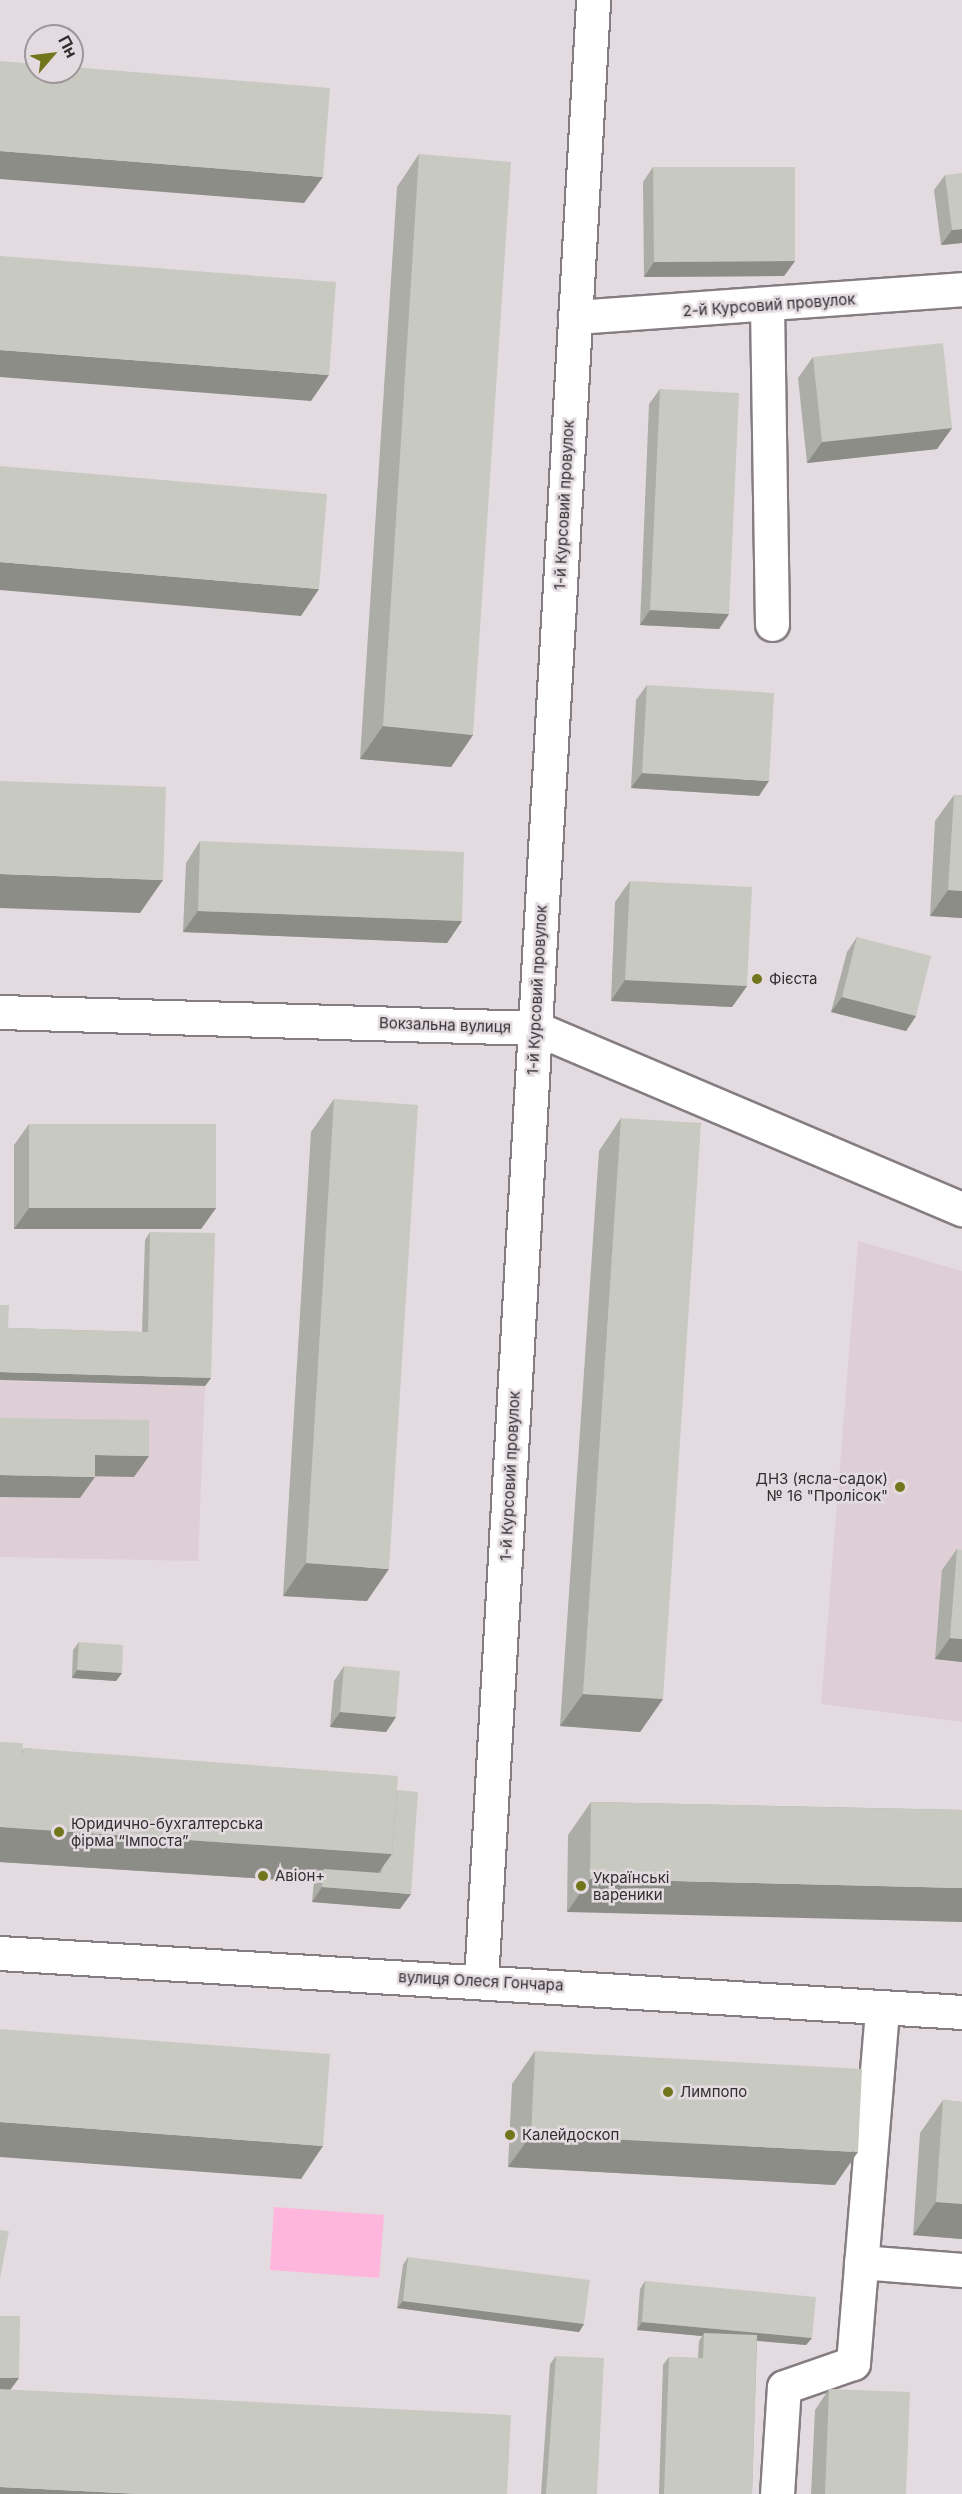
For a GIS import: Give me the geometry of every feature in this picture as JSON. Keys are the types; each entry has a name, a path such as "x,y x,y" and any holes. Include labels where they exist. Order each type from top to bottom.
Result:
{"street":[{"name":"1-й Курсовий провулок","path":"481,1981 593,0"},
{"name":"2-й Курсовий провулок","path":"575,317 767,305 961,297"},
{"path":"767,305 771,624"},
{"name":"Вокзальна вулиця","path":"0,1012 535,1028 962,1209"},
{"name":"вулиця Олеся Гончара","path":"0,1953 962,2012"},
{"path":"777,2494 784,2387 853,2362 882,2007"},
{"path":"861,2262 962,2270"}],"shaded area":[{"name":"ДНЗ (ясла-садок) № 16 \"Пролісок\"","path":"858,1241 962,1271 962,1722 821,1704"},
{"path":"0,1381 205,1386 198,1561 0,1557"},
{"path":"274,2207 384,2215 379,2278 270,2270"}],"building":[{"path":"0,61 24,63 24,84 84,84 84,68 330,88 323,177 0,151"},
{"path":"419,154 511,162 473,735 383,726"},
{"path":"653,167 795,167 795,261 654,262"},
{"path":"962,173 962,229 952,230 945,175"},
{"path":"0,256 336,282 329,375 0,350"},
{"path":"943,343 952,428 822,442 813,357"},
{"path":"660,389 739,393 729,614 650,610"},
{"path":"0,466 327,494 319,589 0,562"},
{"path":"647,685 774,693 769,781 642,773"},
{"path":"0,781 166,787 163,880 0,874"},
{"path":"954,795 962,795 962,891 948,890"},
{"path":"200,841 464,852 462,921 198,911"},
{"path":"630,881 752,887 747,986 625,980"},
{"path":"857,937 931,956 916,1016 842,997"},
{"path":"334,1099 418,1105 389,1569 306,1563"},
{"path":"621,1118 701,1123 663,1699 583,1694"},
{"path":"29,1124 216,1124 216,1208 29,1208"},
{"path":"150,1232 215,1233 211,1378 0,1372 0,1305 9,1305 8,1328 148,1332"},
{"path":"0,1418 149,1420 149,1456 95,1455 95,1477 0,1475"},
{"path":"957,1549 962,1550 962,1639 950,1638"},
{"path":"79,1642 123,1645 122,1673 77,1670"},
{"path":"344,1666 400,1671 396,1717 340,1712"},
{"path":"0,1742 23,1743 22,1755 24,1748 398,1776 392,1854 0,1827"},
{"path":"397,1790 418,1792 411,1894 322,1887 324,1869 381,1873 392,1854"},
{"path":"591,1802 962,1810 962,1888 590,1879"},
{"path":"0,2029 330,2054 323,2146 0,2122"},
{"path":"535,2051 862,2069 858,2152 531,2135"},
{"path":"943,2100 962,2102 962,2204 936,2202"},
{"path":"0,2230 9,2231 0,2279"},
{"path":"408,2257 590,2280 584,2324 403,2301"},
{"path":"645,2281 816,2297 812,2338 642,2322"},
{"path":"0,2316 20,2316 19,2378 0,2378"},
{"path":"704,2333 757,2335 752,2494 664,2494 669,2357 703,2358"},
{"path":"556,2356 604,2358 597,2494 546,2494"},
{"path":"0,2389 511,2415 507,2494 141,2494 0,2487"},
{"path":"829,2389 910,2392 906,2494 825,2494"}],"place":[{"name":"Фієста","path":"757,979"},
{"name":"ДНЗ (ясла-садок) № 16 \"Пролісок\"","path":"900,1487"},
{"name":"Юридично-бухгалтерська фірма “Імпоста”","path":"59,1832"},
{"name":"Авіон+","path":"263,1876"},
{"name":"Українські вареники","path":"581,1886"},
{"name":"Лимпопо","path":"668,2092"},
{"name":"Калейдоскоп","path":"510,2135"}]}
